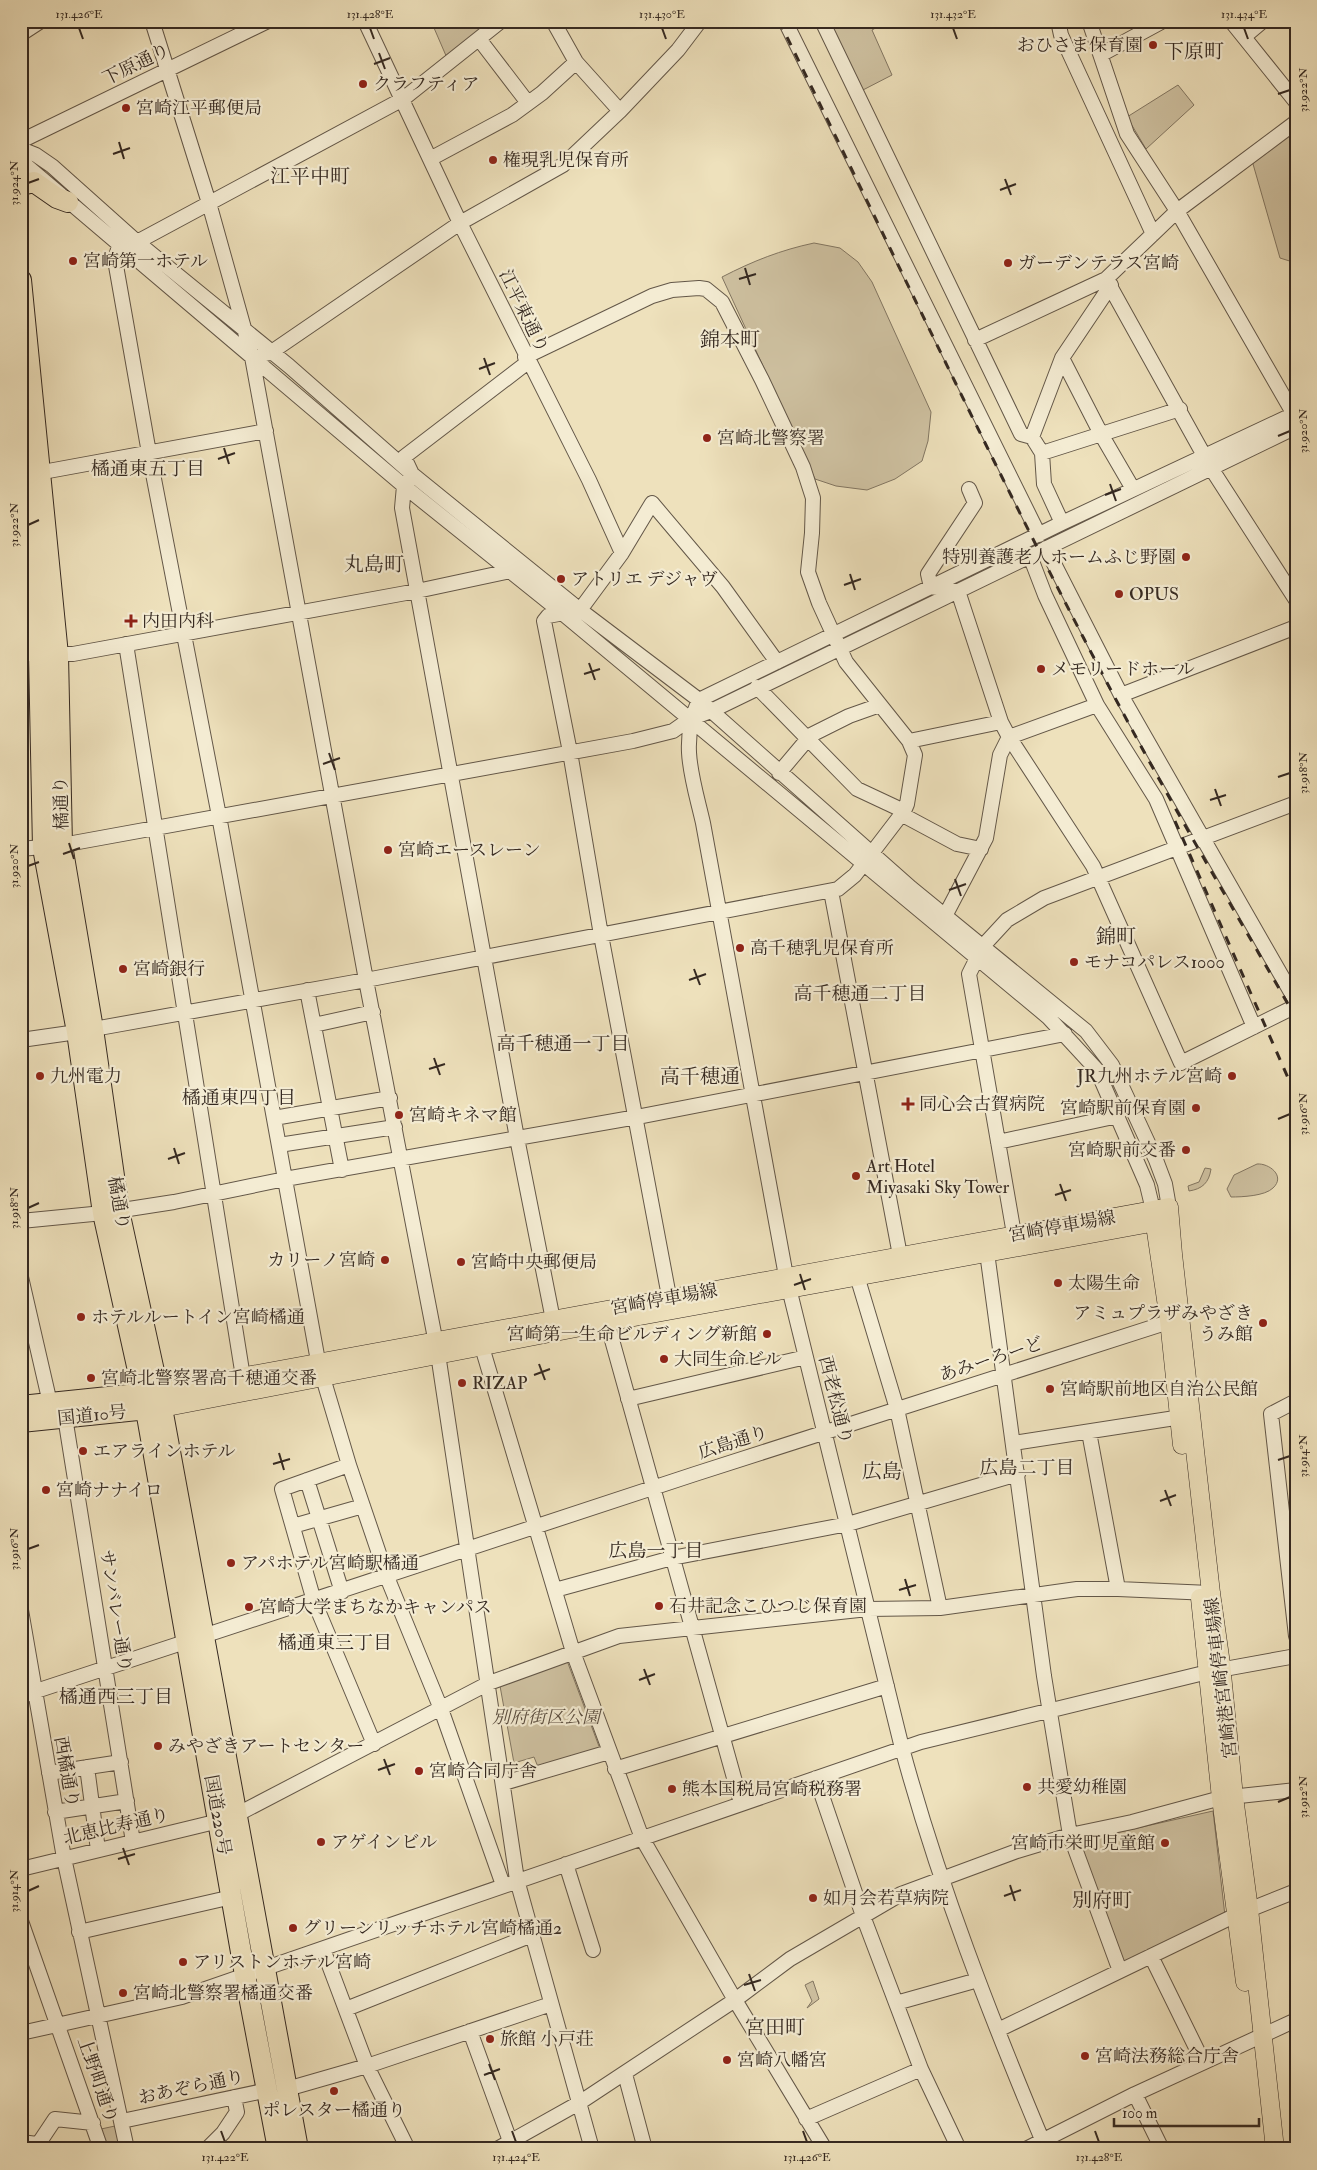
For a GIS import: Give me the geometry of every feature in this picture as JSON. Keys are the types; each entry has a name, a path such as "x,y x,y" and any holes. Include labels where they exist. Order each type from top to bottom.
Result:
{"highway":[{"path":"21,186 34,182 68,202"},
{"name":"橘通り","path":"21,280 39,655 53,846 85,1031 111,1212 152,1401"},
{"name":"橘通り","path":"21,445 29,474"},
{"name":"国道10号","path":"21,1406 50,1403 152,1401"},
{"name":"国道10号","path":"21,1422 64,1417 152,1401"},
{"name":"国道220号","path":"152,1401 228,1818 266,1968 277,2090 278,2149"},
{"name":"国道220号","path":"228,1818 232,1897 245,1975 277,2090 298,2149"}],"main road":[{"name":"宮崎停車場線","path":"152,1401 787,1282 1162,1215"},
{"name":"宮崎港宮崎停車場線","path":"1162,1215 1257,2038 1275,2149"},
{"name":"宮崎停車場線","path":"437,1348 482,1347 554,1326 607,1322 671,1304"},
{"name":"宮崎停車場線","path":"152,1401 243,1377 321,1369"},
{"name":"宮崎港宮崎停車場線","path":"1257,2038 1263,2149"}],"street":[{"path":"21,34 40,21"},
{"path":"152,21 209,204 252,356 366,980 437,1348 517,1880 592,2149"},
{"name":"下原通り","path":"21,141 268,21"},
{"name":"江平東通り","path":"364,21 403,99 460,223 588,480 622,553"},
{"path":"137,242 403,99 502,21"},
{"path":"553,21 576,62 620,111"},
{"path":"252,356 270,353 460,223 563,165 620,111 678,50 700,21"},
{"path":"785,21 1039,534"},
{"path":"822,21 1021,434 1032,437 1042,453 1044,484 1062,523"},
{"path":"1058,21 1061,35 1153,234"},
{"path":"21,849 53,846 155,828 633,741 673,731 690,719 1046,548 1295,418 1177,211 1127,134 1112,93 1102,54 1089,21"},
{"path":"1102,54 1164,21"},
{"path":"1231,21 1291,85 1296,102"},
{"path":"1244,37 1263,21"},
{"path":"479,39 528,103"},
{"path":"430,159 512,115 576,62"},
{"path":"1032,437 1062,358 1108,282 1177,211 1296,122"},
{"path":"21,149 36,154 52,166 137,242 270,353 289,366 408,480 510,571 690,719 945,916 983,946 1006,968 1086,1031 1112,1065 1156,1160 1165,1184 1162,1215"},
{"path":"21,161 252,356 408,480 699,700 977,959 1048,1017 1097,1070 1162,1215"},
{"path":"120,246 115,260 149,453 219,816 321,1369 349,1465 387,1577 441,1709 503,1885"},
{"path":"975,340 1108,282"},
{"path":"1108,282 1208,462 1296,600"},
{"path":"21,1040 85,1031 366,980 484,957 601,935 718,912 831,891 844,886 868,858 907,804 916,755 909,740 846,662 835,634 819,603 808,572 812,498 803,467 762,380 722,302 706,289 672,290 652,296 527,359 404,457 408,480 402,508 450,774 484,957 517,1138 554,1326"},
{"path":"1062,358 1101,434 1133,490"},
{"path":"1042,453 1180,409"},
{"path":"29,474 266,431"},
{"path":"690,719 699,700 1062,523 1133,490 1208,462"},
{"path":"931,587 928,574 975,503 969,489"},
{"path":"671,1304 637,1116 601,935 570,752 544,621 548,616 561,612 580,610 622,553 652,503 723,587 777,662"},
{"path":"1046,548 1121,695 1296,1001"},
{"path":"1030,556 1045,596 1097,705 1156,799 1254,1027"},
{"path":"39,655 126,644 417,591 510,571"},
{"path":"931,587 958,591"},
{"path":"958,591 1001,722 1099,877 1181,1063 1296,1006"},
{"path":"1121,695 1296,627"},
{"path":"126,644 243,1377"},
{"path":"758,687 858,789 957,844 981,849"},
{"path":"779,773 807,739 820,730 849,716 880,705"},
{"path":"945,916 981,849 988,831 1000,755 1009,737 1097,705"},
{"name":"西老松通り","path":"690,719 688,754 703,823 787,1282 902,1748 920,1813 978,1980 1044,2145"},
{"path":"909,740 1001,722"},
{"path":"1017,1240 968,974 983,946 1008,920 1026,907 1099,877 1296,803"},
{"path":"831,891 902,1261"},
{"path":"307,990 342,1170"},
{"path":"314,1025 373,1012"},
{"path":"21,1221 111,1212 637,1116 1065,1034"},
{"path":"274,1118 390,1098"},
{"path":"998,1142 1118,1116"},
{"path":"279,1145 395,1127"},
{"path":"986,1246 1033,1594 1070,1835 1120,1971"},
{"path":"858,1269 897,1409 919,1503 940,1608"},
{"path":"21,1277 50,1403"},
{"name":"あみーろーど","path":"825,1433 1175,1319"},
{"path":"607,1322 740,1803"},
{"path":"482,1347 573,1652 642,1838 735,2000 824,2149"},
{"path":"628,1399 806,1357"},
{"path":"1296,1401 1271,1414 1289,1515 1296,1636"},
{"name":"サンバレー通り","path":"64,1417 107,1669 133,1842"},
{"path":"1014,1444 1185,1417"},
{"path":"1089,1432 1118,1589"},
{"name":"広島通り","path":"28,1694 342,1592 652,1488 825,1433"},
{"path":"349,1465 282,1489 314,1600 374,1744"},
{"path":"555,1590 672,1558 848,1524 1018,1474"},
{"path":"307,1480 342,1592"},
{"path":"293,1526 363,1506"},
{"name":"北恵比寿通り","path":"21,1869 228,1818 489,1684 619,1636 868,1609 940,1608 1033,1594 1118,1589 1205,1593"},
{"name":"西橘通り","path":"21,1610 28,1694 48,1774 79,1932"},
{"path":"21,2033 182,1997 902,1748 1215,1670 1296,1656"},
{"path":"616,1769 887,1686"},
{"path":"504,1784 609,1752"},
{"path":"48,1774 121,1762"},
{"path":"86,1767 98,1850"},
{"path":"816,1778 863,1916 921,2069 959,2149"},
{"path":"497,2149 579,2103 625,2074 735,2000 790,1959 901,1894 1017,1851 1070,1835 1132,1822 1228,1797 1296,1790"},
{"path":"55,1812 127,1801"},
{"path":"566,1864 593,1950"},
{"path":"998,2030 1243,1912 1296,1891"},
{"path":"79,1932 232,1897"},
{"name":"上野町通り","path":"23,1929 102,2149"},
{"name":"上野町通り","path":"79,1932 127,2149"},
{"path":"346,2009 532,1935"},
{"path":"323,1949 367,2066 408,2149"},
{"path":"1151,1956 1203,2062"},
{"path":"896,2002 978,1980"},
{"name":"おあぞら通り","path":"122,2121 234,2097 277,2090 367,2066 551,2004"},
{"path":"1026,2149 1044,2145 1135,2094 1296,2020"},
{"path":"470,2031 510,2141"},
{"path":"806,2119 921,2069"},
{"path":"625,2074 645,2149"},
{"path":"1135,2094 1162,2149"},
{"path":"207,2149 223,2133 237,2112 234,2097"},
{"path":"21,2142 36,2146 55,2119 93,2123"}],"green space":[{"path":"431,21 493,21 447,58"},
{"path":"827,21 888,21 872,30 892,75 861,91"},
{"path":"1178,85 1194,105 1146,149 1127,117"},
{"path":"1296,124 1296,263 1280,258 1251,157"},
{"path":"814,243 840,248 858,262 872,282 931,412 928,441 922,461 895,479 867,490 836,486 815,479 722,277 767,257"},
{"path":"1257,1164 1271,1168 1277,1175 1277,1183 1269,1191 1247,1196 1231,1197 1227,1189 1234,1175"},
{"path":"1205,1168 1211,1169 1207,1182 1198,1189 1189,1191 1188,1186 1199,1182"},
{"name":"別府街区公園","path":"566,1658 600,1749 538,1767 534,1757 514,1763 500,1686"},
{"path":"1213,1811 1225,1916 1124,1962 1077,1850 1084,1840"},
{"path":"813,1981 819,1999 807,2008 812,2001 805,1985"},
{"path":"115,2126 120,2149 118,2144 114,2145 115,2149 105,2149 101,2129"}],"railway":[{"path":"779,21 994,462 1083,637 1170,798 1296,1018"},
{"path":"1175,821 1296,1096"}],"place":[{"name":"おひさま保育園","path":"1153,45"},
{"name":"クラフティア","path":"363,84"},
{"name":"宮崎江平郵便局","path":"126,108"},
{"name":"権現乳児保育所","path":"493,160"},
{"name":"宮崎第一ホテル","path":"73,261"},
{"name":"ガーデンテラス宮崎","path":"1008,263"},
{"name":"宮崎北警察署","path":"707,438"},
{"name":"特別養護老人ホームふじ野園","path":"1186,557"},
{"name":"アトリエ デジャヴ","path":"561,579"},
{"name":"OPUS","path":"1119,594"},
{"name":"内田内科","path":"131,621"},
{"name":"メモリードホール","path":"1041,669"},
{"name":"宮崎エースレーン","path":"388,850"},
{"name":"高千穂乳児保育所","path":"740,948"},
{"name":"モナコパレス1000","path":"1074,962"},
{"name":"宮崎銀行","path":"123,969"},
{"name":"九州電力","path":"40,1076"},
{"name":"JR九州ホテル宮崎","path":"1232,1076"},
{"name":"同心会古賀病院","path":"908,1104"},
{"name":"宮崎駅前保育園","path":"1196,1108"},
{"name":"宮崎キネマ館","path":"399,1115"},
{"name":"宮崎駅前交番","path":"1186,1150"},
{"name":"Art Hotel Miyasaki Sky Tower","path":"856,1176"},
{"name":"カリーノ宮崎","path":"385,1260"},
{"name":"宮崎中央郵便局","path":"461,1262"},
{"name":"太陽生命","path":"1058,1283"},
{"name":"ホテルルートイン宮崎橘通","path":"81,1317"},
{"name":"アミュプラザみやざき うみ館","path":"1263,1323"},
{"name":"宮崎第一生命ビルディング新館","path":"767,1334"},
{"name":"大同生命ビル","path":"664,1359"},
{"name":"宮崎北警察署高千穂通交番","path":"91,1378"},
{"name":"RIZAP","path":"462,1383"},
{"name":"宮崎駅前地区自治公民館","path":"1050,1389"},
{"name":"エアラインホテル","path":"83,1451"},
{"name":"宮崎ナナイロ","path":"46,1490"},
{"name":"アパホテル宮崎駅橘通","path":"231,1563"},
{"name":"石井記念こひつじ保育園","path":"659,1606"},
{"name":"宮崎大学まちなかキャンパス","path":"249,1607"},
{"name":"みやざきアートセンター","path":"158,1746"},
{"name":"宮崎合同庁舎","path":"419,1771"},
{"name":"共愛幼稚園","path":"1027,1787"},
{"name":"熊本国税局宮崎税務署","path":"672,1789"},
{"name":"アゲインビル","path":"321,1842"},
{"name":"宮崎市栄町児童館","path":"1165,1843"},
{"name":"如月会若草病院","path":"813,1898"},
{"name":"グリーンリッチホテル宮崎橘通2","path":"293,1928"},
{"name":"アリストンホテル宮崎","path":"183,1962"},
{"name":"宮崎北警察署橘通交番","path":"123,1993"},
{"name":"旅館 小戸荘","path":"490,2039"},
{"name":"宮崎法務総合庁舎","path":"1085,2056"},
{"name":"宮崎八幡宮","path":"727,2060"},
{"name":"ポレスター橘通り","path":"334,2091"}],"district":[{"name":"下原町","path":"1194,51"},
{"name":"江平中町","path":"310,176"},
{"name":"錦本町","path":"730,339"},
{"name":"橘通東五丁目","path":"148,468"},
{"name":"丸島町","path":"374,564"},
{"name":"錦町","path":"1116,936"},
{"name":"高千穂通二丁目","path":"860,993"},
{"name":"高千穂通一丁目","path":"563,1043"},
{"name":"高千穂通","path":"700,1076"},
{"name":"橘通東四丁目","path":"239,1097"},
{"name":"広島二丁目","path":"1027,1467"},
{"name":"広島","path":"882,1471"},
{"name":"広島一丁目","path":"656,1550"},
{"name":"橘通東三丁目","path":"335,1642"},
{"name":"橘通西三丁目","path":"116,1696"},
{"name":"別府町","path":"1102,1900"},
{"name":"宮田町","path":"775,2027"}]}
